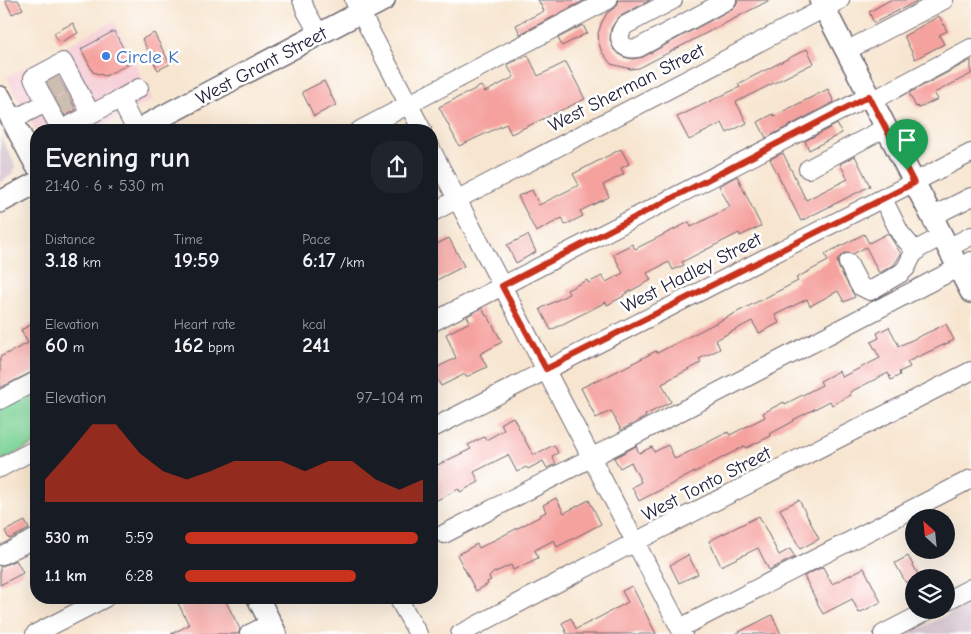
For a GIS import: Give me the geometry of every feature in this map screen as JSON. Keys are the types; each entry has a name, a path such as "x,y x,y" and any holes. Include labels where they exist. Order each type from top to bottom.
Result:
{"main road":[{"name":"West Grant Street","path":"147,124 319,34 358,6 384,0"},
{"path":"828,3 846,51 931,216 945,242 965,264 971,292"},
{"path":"0,97 30,154"},
{"path":"0,202 30,186"},
{"path":"261,604 274,629"}],"street":[{"path":"302,0 319,34"},
{"path":"372,124 608,0"},
{"path":"673,0 624,26 620,32 620,39 624,46 630,49 638,48 727,0"},
{"path":"846,51 944,0"},
{"name":"West Sherman Street","path":"438,209 828,3"},
{"path":"358,6 419,124"},
{"path":"438,318 971,48"},
{"path":"75,124 138,88"},
{"path":"59,96 91,114"},
{"path":"12,120 59,96"},
{"path":"59,96 67,124"},
{"path":"120,99 133,124"},
{"path":"808,169 886,128"},
{"name":"West Hadley Street","path":"438,424 971,153"},
{"path":"438,162 681,631 971,479"},
{"path":"931,216 971,197"},
{"path":"883,199 900,233 916,252"},
{"path":"848,263 860,286 870,291 901,273 916,252 945,242 971,236"},
{"path":"444,534 965,264"},
{"name":"West Tonto Street","path":"460,634 635,542 971,371"},
{"path":"0,400 30,384"},
{"path":"0,468 30,452"},
{"path":"0,556 30,541"},
{"path":"955,596 971,588"},
{"path":"35,634 93,604"},
{"path":"401,604 418,634"},
{"path":"883,634 912,619"},
{"path":"249,634 274,629"}],"shaded area":[{"path":"114,21 153,100 107,124 32,124 7,77"},
{"path":"0,136 14,162 15,168 13,174 0,183"},
{"path":"971,603 971,634 909,634 939,619 955,619 955,611"}],"green space":[{"path":"30,389 30,446 0,461 0,405"}],"building":[{"path":"5,0 18,0 23,9 12,14"},
{"path":"538,0 585,0 520,34 516,25 544,11"},
{"path":"619,0 650,0 619,17 611,28 610,40 614,50 623,57 633,59 643,57 732,9 738,0 770,0 639,68 631,69 611,64 602,52 599,44 598,33 602,22 607,13 617,6"},
{"path":"890,0 919,0 874,23 869,12"},
{"path":"939,16 947,31 939,35 944,44 915,59 904,36"},
{"path":"73,23 78,33 59,43 54,33"},
{"path":"583,25 587,33 562,46 558,38"},
{"name":"Circle K","path":"114,31 131,63 105,76 93,72 81,49"},
{"path":"154,33 170,64 158,70 142,39"},
{"path":"807,49 814,63 736,102 747,123 727,133 722,123 689,140 677,117 740,87 738,84"},
{"path":"528,55 538,76 566,62 585,99 511,134 506,124 459,146 439,107 481,86 485,92 514,77 507,65"},
{"path":"971,60 971,74 934,93 938,99 919,108 916,107 909,93"},
{"path":"58,77 76,110 65,116 47,82"},
{"path":"324,81 336,105 314,116 302,92"},
{"path":"828,89 834,102 766,138 758,122"},
{"path":"837,124 842,133 809,150 805,141"},
{"path":"621,149 629,164 621,168 624,174 603,185 609,197 580,211 583,216 565,225 562,218 536,232 518,196 532,190 539,205 579,185 573,174"},
{"path":"783,153 806,200 848,179 840,164 855,156 870,186 801,221 770,159"},
{"path":"737,176 761,226 740,236 739,233 682,262 684,265 673,270 669,262 647,273 651,280 624,296 607,305 606,302 551,330 540,309 569,294 567,290 587,280 588,283 602,276 606,282 623,273 613,254 632,244 635,249 689,222 691,227 730,207 719,186"},
{"path":"888,233 901,254 894,265 879,273 866,247 853,254 844,253 839,258 837,262 839,268 855,297 844,302 838,291 810,306 807,299 775,315 779,323 759,333 752,321 716,340 720,349 699,359 701,363 662,384 671,402 621,430 611,411 596,418 581,388 656,351 657,353 798,281 796,278 828,261 825,254 864,234 869,243"},
{"path":"528,235 536,252 516,263 507,245"},
{"path":"449,238 464,266 438,279 438,244"},
{"path":"482,308 502,342 480,354 487,367 466,377 465,374 441,386 438,381 438,367 456,358 446,334 470,322 467,316"},
{"path":"946,324 954,340 907,362 910,367 899,372 900,375 891,380 888,373 850,392 851,395 832,405 830,401 793,420 770,434 771,436 746,448 745,446 639,501 632,487 641,482 631,462 620,468 614,458 636,446 639,453 652,447 654,452 668,445 675,459 728,432 730,435 765,417 763,413 822,385 820,381 839,371 842,377 880,358 871,342 879,338 877,333 889,327 899,346"},
{"path":"30,325 30,373 0,388 0,357 28,343 21,330"},
{"path":"513,417 533,455 554,445 558,453 552,456 556,464 547,468 543,461 528,469 526,467 517,472 508,455 474,472 479,482 460,492 459,489 438,500 438,465 471,449 468,445 484,437 486,440 504,430 501,423"},
{"path":"556,498 564,513 589,500 601,524 557,547 554,540 535,550 538,558 513,570 511,565 493,573 489,577 491,580 487,582 488,584 476,591 457,555 477,544 479,548 541,516 546,512 543,505"},
{"path":"799,500 819,539 800,549 780,509"},
{"path":"759,516 779,555 790,549 795,557 769,570 758,548 721,566 709,541"},
{"path":"25,521 29,529 9,539 5,531"},
{"path":"688,555 698,574 679,583 670,565"},
{"path":"905,558 910,559 915,569 905,569 905,581 895,563"},
{"path":"16,560 23,573 0,585 0,567"},
{"path":"823,567 832,584 864,568 881,602 859,613 852,599 823,614 804,576"},
{"path":"632,586 656,634 567,634 562,623 571,618 576,629 600,617 628,602 622,591"},
{"path":"178,604 227,604 240,629 238,634 171,634 189,625"},
{"path":"772,615 781,634 735,634"}],"tunnel":[{"path":"50,90 62,84"},
{"path":"58,107 71,101"}],"place":[{"name":"Circle K","path":"106,56"}],"route":[{"path":"869,96 907,170 914,183 546,369 502,286 869,96"}]}
